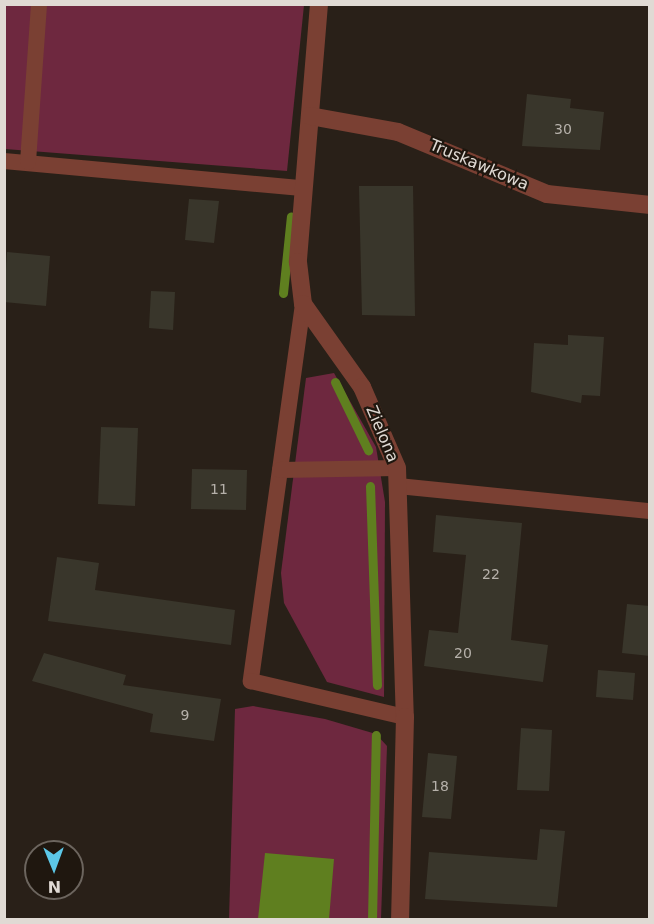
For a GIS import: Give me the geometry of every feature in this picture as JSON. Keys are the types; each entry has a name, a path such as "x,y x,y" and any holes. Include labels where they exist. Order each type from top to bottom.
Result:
{"street":[{"name":"Zielona","path":"319,4 302,189 298,262 303,304 362,387 398,477 405,717 400,920"},
{"name":"Truskawkowa","path":"310,116 398,132 547,194 650,205"}],"lane":[{"path":"28,162 39,4"},
{"path":"4,161 302,189"},
{"path":"303,304 251,681 405,717"},
{"path":"280,470 398,477 650,511"}],"shaded area":[{"path":"4,5 304,5 287,171 5,149"},
{"path":"334,373 376,447 385,502 384,697 327,682 284,603 281,573 306,378"},
{"path":"253,706 325,719 376,734 387,746 381,919 229,920 235,709"},
{"path":"265,853 334,859 329,919 258,919"}],"building":[{"path":"527,94 571,99 570,108 604,112 600,150 522,146"},
{"path":"359,186 413,186 415,316 362,315"},
{"path":"189,199 219,201 214,243 185,240"},
{"path":"7,252 50,256 46,306 4,302"},
{"path":"151,291 175,292 173,330 149,328"},
{"path":"568,335 604,337 600,396 582,395 581,403 531,392 534,343 568,345"},
{"path":"101,427 138,428 135,506 98,504"},
{"path":"192,469 247,470 246,510 191,509"},
{"path":"436,515 522,523 511,640 548,645 543,682 424,666 429,630 458,633 466,555 433,552"},
{"path":"57,557 99,563 95,590 235,610 231,645 48,621"},
{"path":"627,604 650,606 650,656 622,653"},
{"path":"44,653 126,675 123,685 221,699 214,741 150,732 153,714 32,681"},
{"path":"598,670 635,673 633,700 596,697"},
{"path":"521,728 552,730 549,791 517,790"},
{"path":"428,753 457,756 451,819 422,817"},
{"path":"540,829 565,831 557,907 425,899 429,852 537,860"}],"waterway":[{"path":"283,293 291,216"},
{"path":"335,382 368,450"},
{"path":"370,486 377,685"},
{"path":"372,920 376,735"}]}
